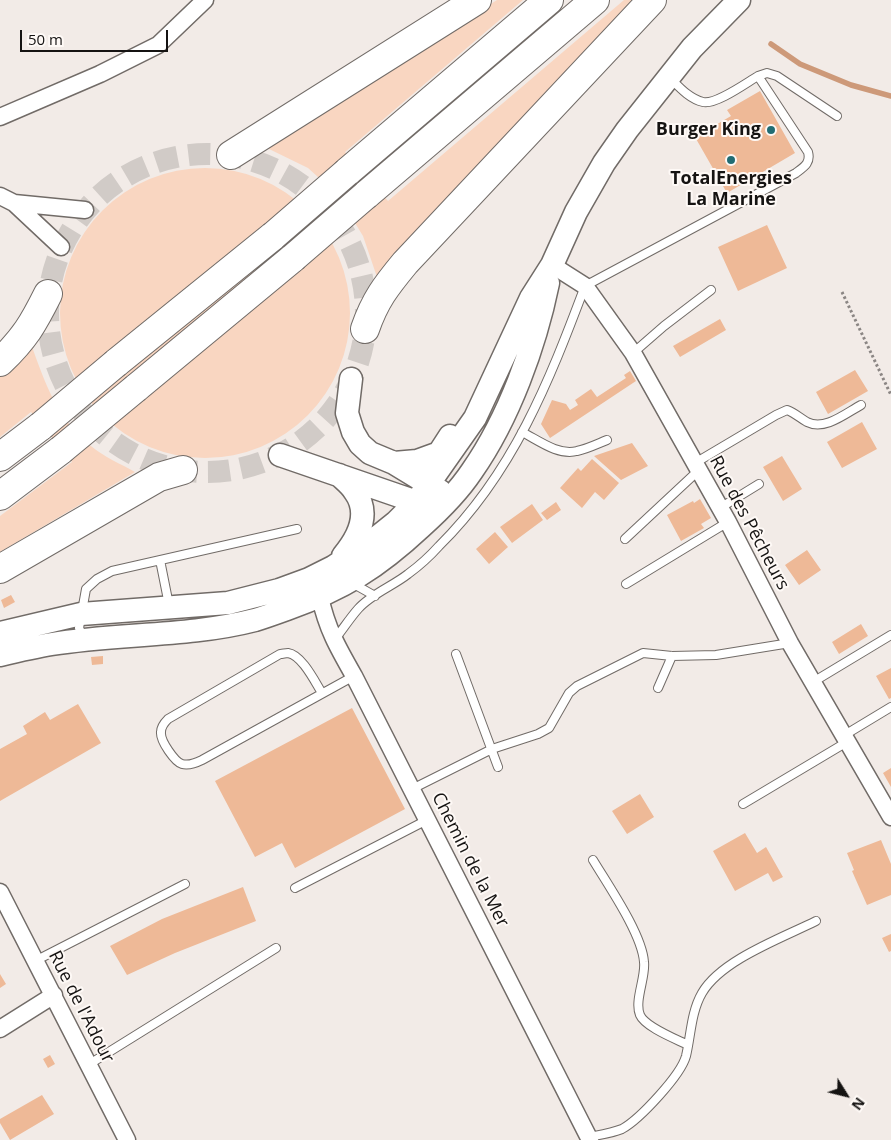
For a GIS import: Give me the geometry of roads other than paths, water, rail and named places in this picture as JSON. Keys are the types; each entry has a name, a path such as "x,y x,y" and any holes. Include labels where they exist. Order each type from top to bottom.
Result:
{"highway":[{"path":"231,155 477,0"},
{"path":"0,457 41,426 273,236 549,0"},
{"path":"0,496 61,450 293,258 595,0"},
{"path":"365,329 372,308 405,263 652,0"},
{"path":"0,362 18,345 31,327 48,294"},
{"path":"0,569 160,478 183,470"}],"main road":[{"path":"0,655 52,644 82,628 151,624 161,621 167,616 170,608 228,603 279,590 309,579 333,567 396,522 416,502 474,418 531,298 552,265 576,212 604,163 627,130 692,48 739,0"},
{"path":"0,633 41,624 82,628 206,629 255,620 320,597 350,582 383,560 444,506 476,466 491,440 512,395 531,346 552,265"},
{"path":"351,380 347,413 353,432 360,444 370,453 394,463 429,483 444,506"},
{"path":"394,463 417,461 439,453 471,406 486,396"},
{"path":"280,455 416,502 444,506"},
{"path":"333,567 357,537 363,520 362,506 356,492 338,474"},
{"path":"320,597 324,582 357,565 366,544"},
{"path":"0,643 41,624"}],"street":[{"path":"0,117 100,74 158,45 205,0"},
{"path":"7,200 85,210"},
{"path":"7,200 61,247"},
{"name":"Rue des Pêcheurs","path":"552,265 585,286 633,353 728,522 790,643 891,817"},
{"name":"Chemin de la Mer","path":"320,597 325,619 334,640 590,1139"},
{"name":"Rue de l'Adour","path":"0,892 127,1140"},
{"path":"0,1029 54,995"}],"lane":[{"path":"668,77 684,92 705,103 715,101 758,76 767,73 777,76 837,116"},
{"path":"334,640 359,607 409,574 440,546 469,514 489,488 508,460 538,401 585,286 806,166 810,157 808,152 758,76"},
{"path":"633,353 664,326 711,290"},
{"path":"625,539 697,466 776,414 787,410 808,422 817,424 828,423 861,405"},
{"path":"522,432 556,450 566,453 607,440"},
{"path":"720,508 759,484"},
{"path":"626,584 728,522"},
{"path":"82,628 86,590 97,579 112,571 297,529"},
{"path":"160,560 170,608"},
{"path":"350,582 376,596"},
{"path":"812,682 891,635"},
{"path":"412,789 492,749 538,734 549,728 569,693 577,686 643,653 672,656 716,655 790,643"},
{"path":"322,692 296,656 288,653 280,654 168,719 160,732 162,740 171,755 181,764 191,765 354,676"},
{"path":"456,654 498,767"},
{"path":"658,688 672,656"},
{"path":"743,804 890,710"},
{"path":"294,888 428,820"},
{"path":"593,860 636,934 642,952 644,962 639,1006 640,1015 648,1024 688,1045"},
{"path":"35,961 185,884"},
{"path":"590,1139 621,1129 640,1115 680,1070 685,1058 693,1016 702,993 720,973 739,958 816,921"},
{"path":"88,1065 276,948"}],"waterway":[{"path":"771,44 800,64 851,85 891,96"}],"tunnel":[{"path":"191,154 223,154 253,161 282,172 320,200 339,224 354,252 366,297 366,313 366,329 354,374 339,402 320,426 296,445 268,460 223,472 191,472 161,465 132,454 94,426 84,414 66,388 55,359 48,329 48,297 55,267 66,238 94,200 106,190 132,172 161,161 191,154"}],"place":[{"name":"Burger King","path":"771,130"},
{"name":"TotalEnergies La Marine","path":"731,160"}]}
